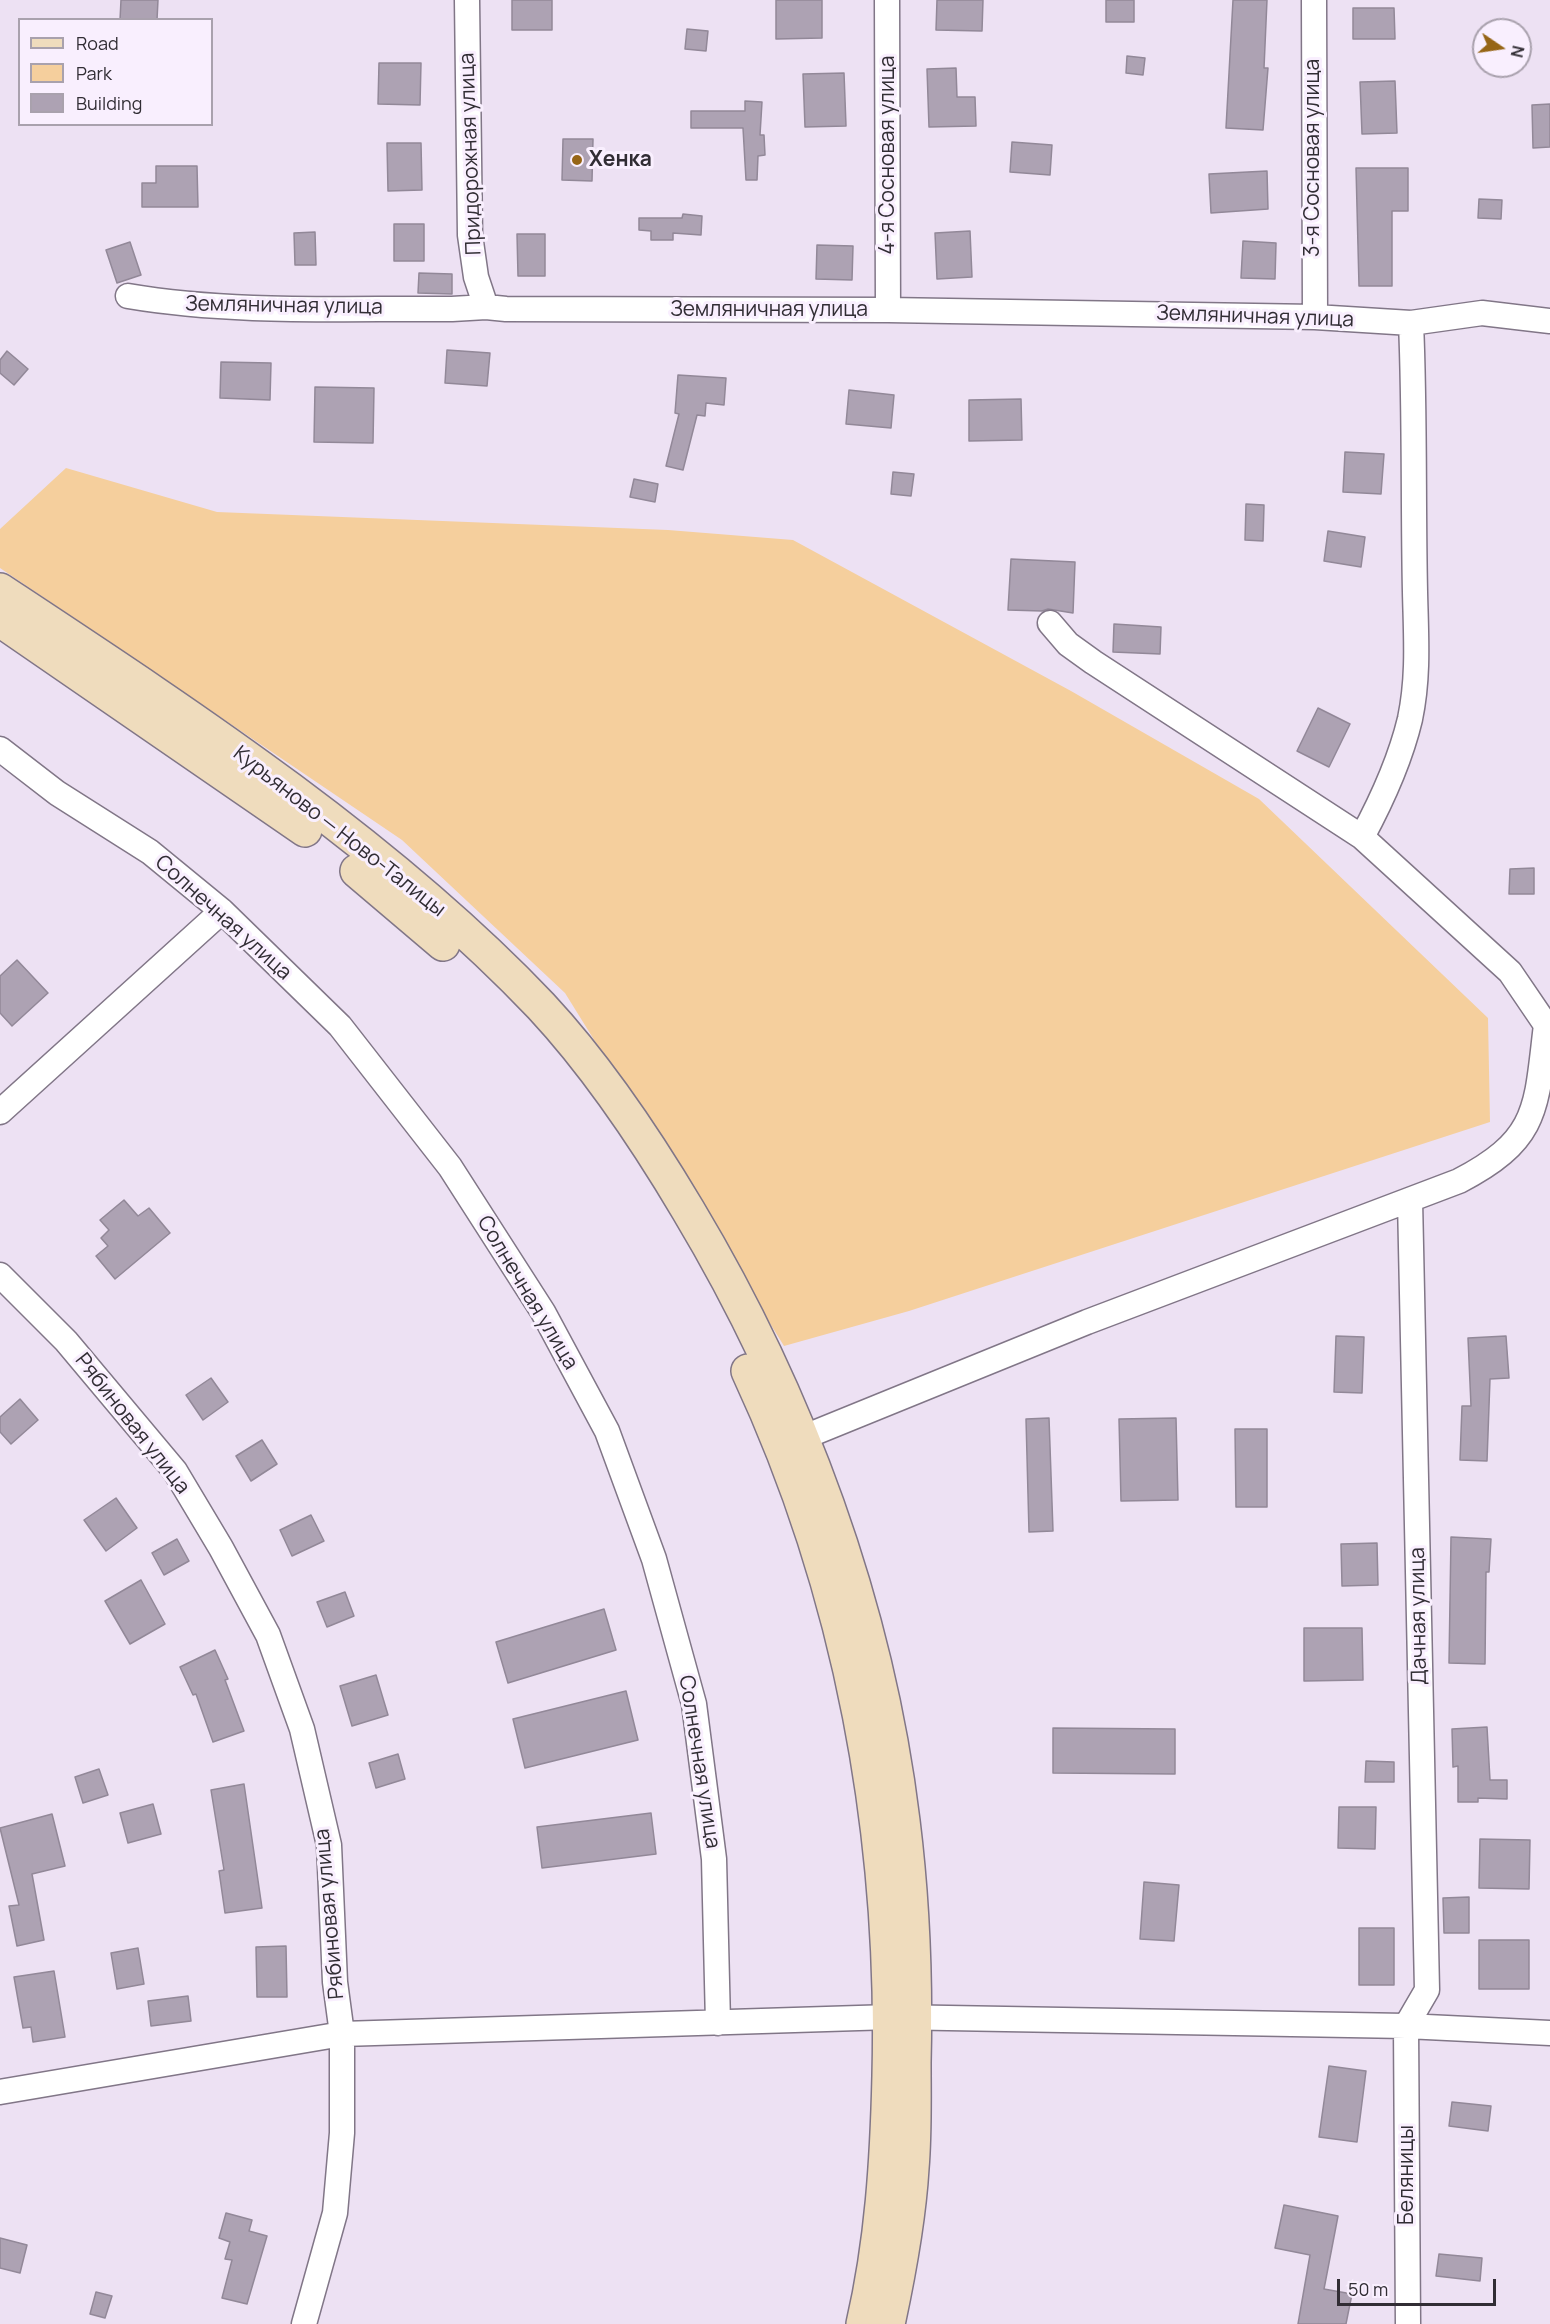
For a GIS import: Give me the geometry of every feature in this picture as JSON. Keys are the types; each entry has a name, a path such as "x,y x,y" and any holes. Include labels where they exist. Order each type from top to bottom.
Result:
{"main road":[{"name":"Курьяново — Ново-Талицы","path":"0,590 270,776 421,892 542,1008 617,1100 657,1159 710,1246 752,1324 792,1442 826,1573 862,1720 878,1824 888,1944 903,2018 912,2169 897,2279 888,2324"},
{"name":"Курьяново — Ново-Талицы","path":"0,620 248,788 333,850 412,915 524,1022 598,1113 647,1184 792,1442"},
{"name":"Курьяново — Ново-Талицы","path":"863,2324 874,2273 903,2018"}],"street":[{"name":"Придорожная улица","path":"467,0 470,235 476,277 486,307"},
{"name":"4-я Сосновая улица","path":"887,0 888,310"},
{"name":"3-я Сосновая улица","path":"1314,0 1315,317"},
{"name":"Земляничная улица","path":"128,296 177,304 217,305 452,309 486,307 506,309 888,310 1315,317 1411,323 1482,313 1550,321"},
{"path":"1362,837 1380,803 1402,746 1415,687 1418,644 1415,593 1415,422 1411,323"},
{"path":"792,1442 1087,1322 1459,1181 1491,1164 1511,1145 1526,1126 1536,1102 1548,1024 1510,972 1362,837 1093,662 1068,644 1050,623"},
{"name":"Солнечная улица","path":"0,749 57,793 150,852 222,911 340,1026 450,1167 543,1312 607,1431 654,1559 694,1704 714,1859 718,2023"},
{"path":"0,1112 222,911"},
{"name":"Дачная улица","path":"1406,2026 1427,1990 1410,1200"},
{"name":"Рябиновая улица","path":"0,1275 66,1341 175,1472 221,1548 268,1635 302,1729 329,1845 335,1983 342,2034 342,2133 335,2213 304,2324"},
{"path":"0,2092 342,2034 903,2018 1406,2026 1550,2033"},
{"name":"Беляницы","path":"1406,2026 1408,2324"}],"green space":[{"path":"66,468 217,512 668,530 793,540 1071,691 1259,799 1488,1018 1490,1122 909,1311 784,1346 565,993 402,840 0,568 0,529"}],"building":[{"path":"121,0 158,0 157,18 120,18"},
{"path":"512,0 552,0 552,30 512,30"},
{"path":"776,0 822,0 822,38 776,39"},
{"path":"937,0 983,0 982,31 936,30"},
{"path":"1106,0 1134,0 1134,22 1106,22"},
{"path":"1233,0 1267,0 1264,68 1268,68 1263,130 1226,128"},
{"path":"1353,8 1394,8 1395,39 1353,39"},
{"path":"687,29 708,31 706,51 685,49"},
{"path":"1127,56 1145,58 1143,75 1126,73"},
{"path":"379,63 421,63 420,105 378,104"},
{"path":"956,68 957,97 975,97 976,126 929,127 927,69"},
{"path":"844,73 846,126 805,127 803,74"},
{"path":"1395,81 1397,133 1362,134 1360,82"},
{"path":"745,101 762,102 760,135 764,135 765,155 758,156 757,180 746,180 743,128 691,128 691,111 745,111"},
{"path":"1550,104 1550,147 1533,148 1532,105"},
{"name":"Хенка","path":"563,139 593,139 592,181 562,180"},
{"path":"1012,142 1052,145 1050,175 1010,172"},
{"path":"387,143 421,143 422,190 388,191"},
{"path":"156,166 197,166 198,207 142,207 142,183 156,183"},
{"path":"1356,168 1408,168 1408,211 1392,211 1392,286 1359,286"},
{"path":"1267,171 1268,209 1211,213 1209,174"},
{"path":"1479,199 1502,200 1501,219 1478,218"},
{"path":"683,214 702,216 701,235 673,233 673,240 651,240 651,231 639,230 639,218 682,218"},
{"path":"394,224 424,224 424,261 394,261"},
{"path":"970,231 972,277 937,279 935,233"},
{"path":"315,232 316,265 295,265 294,233"},
{"path":"517,234 545,234 545,276 518,276"},
{"path":"1243,241 1276,243 1275,279 1241,278"},
{"path":"130,242 141,275 117,283 106,250"},
{"path":"817,245 853,246 852,280 816,279"},
{"path":"419,273 452,274 452,294 418,293"},
{"path":"447,350 490,353 487,386 445,383"},
{"path":"7,351 28,369 14,385 0,373 0,360"},
{"path":"221,362 271,363 270,400 220,398"},
{"path":"678,375 726,378 724,405 706,403 705,416 697,415 683,470 666,466 679,414 675,413"},
{"path":"315,387 374,388 373,443 314,442"},
{"path":"849,390 894,395 891,428 846,424"},
{"path":"1021,399 1022,440 969,441 969,400"},
{"path":"1345,452 1384,454 1381,494 1343,492"},
{"path":"893,472 914,474 911,496 891,494"},
{"path":"634,479 658,484 655,502 630,497"},
{"path":"1246,504 1264,505 1263,541 1245,540"},
{"path":"1328,531 1365,537 1361,567 1324,561"},
{"path":"1011,559 1075,562 1073,613 1048,609 1042,611 1008,610"},
{"path":"1114,624 1161,627 1160,654 1113,652"},
{"path":"1318,708 1350,724 1329,767 1297,751"},
{"path":"1534,868 1534,894 1509,894 1510,869"},
{"path":"17,960 48,993 12,1026 0,1013 0,976"},
{"path":"124,1200 138,1216 149,1208 170,1233 115,1279 96,1256 108,1246 101,1238 109,1230 100,1220"},
{"path":"1336,1336 1364,1337 1362,1393 1334,1392"},
{"path":"1506,1336 1509,1378 1490,1379 1487,1461 1460,1460 1462,1406 1471,1406 1468,1338"},
{"path":"211,1378 228,1402 203,1420 186,1395"},
{"path":"20,1399 38,1420 11,1444 0,1432 0,1417"},
{"path":"1049,1418 1053,1531 1029,1532 1026,1419"},
{"path":"1176,1418 1178,1500 1121,1501 1119,1419"},
{"path":"1235,1429 1267,1429 1267,1507 1236,1507"},
{"path":"262,1440 277,1464 251,1481 236,1456"},
{"path":"116,1498 137,1528 106,1551 84,1520"},
{"path":"311,1515 324,1541 292,1556 280,1530"},
{"path":"1451,1537 1491,1539 1489,1572 1486,1572 1485,1664 1449,1663"},
{"path":"177,1539 189,1561 164,1575 152,1553"},
{"path":"1377,1543 1378,1585 1342,1586 1341,1544"},
{"path":"141,1580 165,1624 130,1644 105,1601"},
{"path":"345,1592 354,1616 327,1627 317,1602"},
{"path":"604,1609 616,1650 508,1683 496,1642"},
{"path":"1304,1628 1362,1628 1363,1680 1304,1681"},
{"path":"215,1650 228,1679 225,1680 244,1731 213,1742 196,1694 193,1695 180,1667"},
{"path":"376,1675 388,1715 352,1726 340,1686"},
{"path":"626,1691 638,1740 525,1768 513,1719"},
{"path":"1487,1727 1490,1780 1507,1780 1507,1799 1478,1798 1478,1802 1458,1802 1458,1766 1453,1767 1452,1729"},
{"path":"1053,1728 1175,1729 1175,1774 1053,1773"},
{"path":"398,1754 405,1779 376,1788 369,1763"},
{"path":"1366,1761 1394,1762 1394,1782 1365,1782"},
{"path":"99,1769 108,1795 83,1803 75,1777"},
{"path":"244,1784 262,1908 225,1913 219,1871 224,1870 211,1790"},
{"path":"153,1804 161,1834 128,1843 120,1813"},
{"path":"1339,1807 1376,1807 1375,1849 1338,1848"},
{"path":"651,1813 656,1854 542,1868 537,1827"},
{"path":"52,1814 65,1866 32,1874 44,1940 17,1946 9,1906 19,1905 0,1828"},
{"path":"1480,1839 1530,1840 1529,1889 1479,1888"},
{"path":"1144,1882 1179,1885 1174,1941 1140,1939"},
{"path":"1469,1897 1469,1933 1444,1933 1443,1898"},
{"path":"1359,1928 1394,1928 1394,1985 1359,1985"},
{"path":"1479,1940 1529,1940 1529,1989 1479,1989"},
{"path":"286,1946 287,1997 257,1997 256,1947"},
{"path":"138,1948 144,1984 117,1989 111,1953"},
{"path":"54,1971 65,2037 33,2042 31,2027 23,2028 14,1977"},
{"path":"188,1996 191,2021 151,2026 148,2001"},
{"path":"1329,2066 1366,2071 1357,2142 1319,2137"},
{"path":"1452,2102 1491,2106 1488,2131 1449,2126"},
{"path":"1284,2205 1338,2216 1324,2289 1352,2294 1346,2324 1298,2324 1310,2255 1275,2248"},
{"path":"226,2213 252,2220 249,2231 267,2236 247,2304 222,2298 232,2260 225,2259 230,2242 219,2238"},
{"path":"0,2238 27,2245 20,2273 0,2268"},
{"path":"1439,2254 1482,2258 1480,2281 1436,2276"},
{"path":"96,2292 112,2296 105,2318 90,2314"}],"place":[{"name":"Хенка","path":"577,160"}]}
